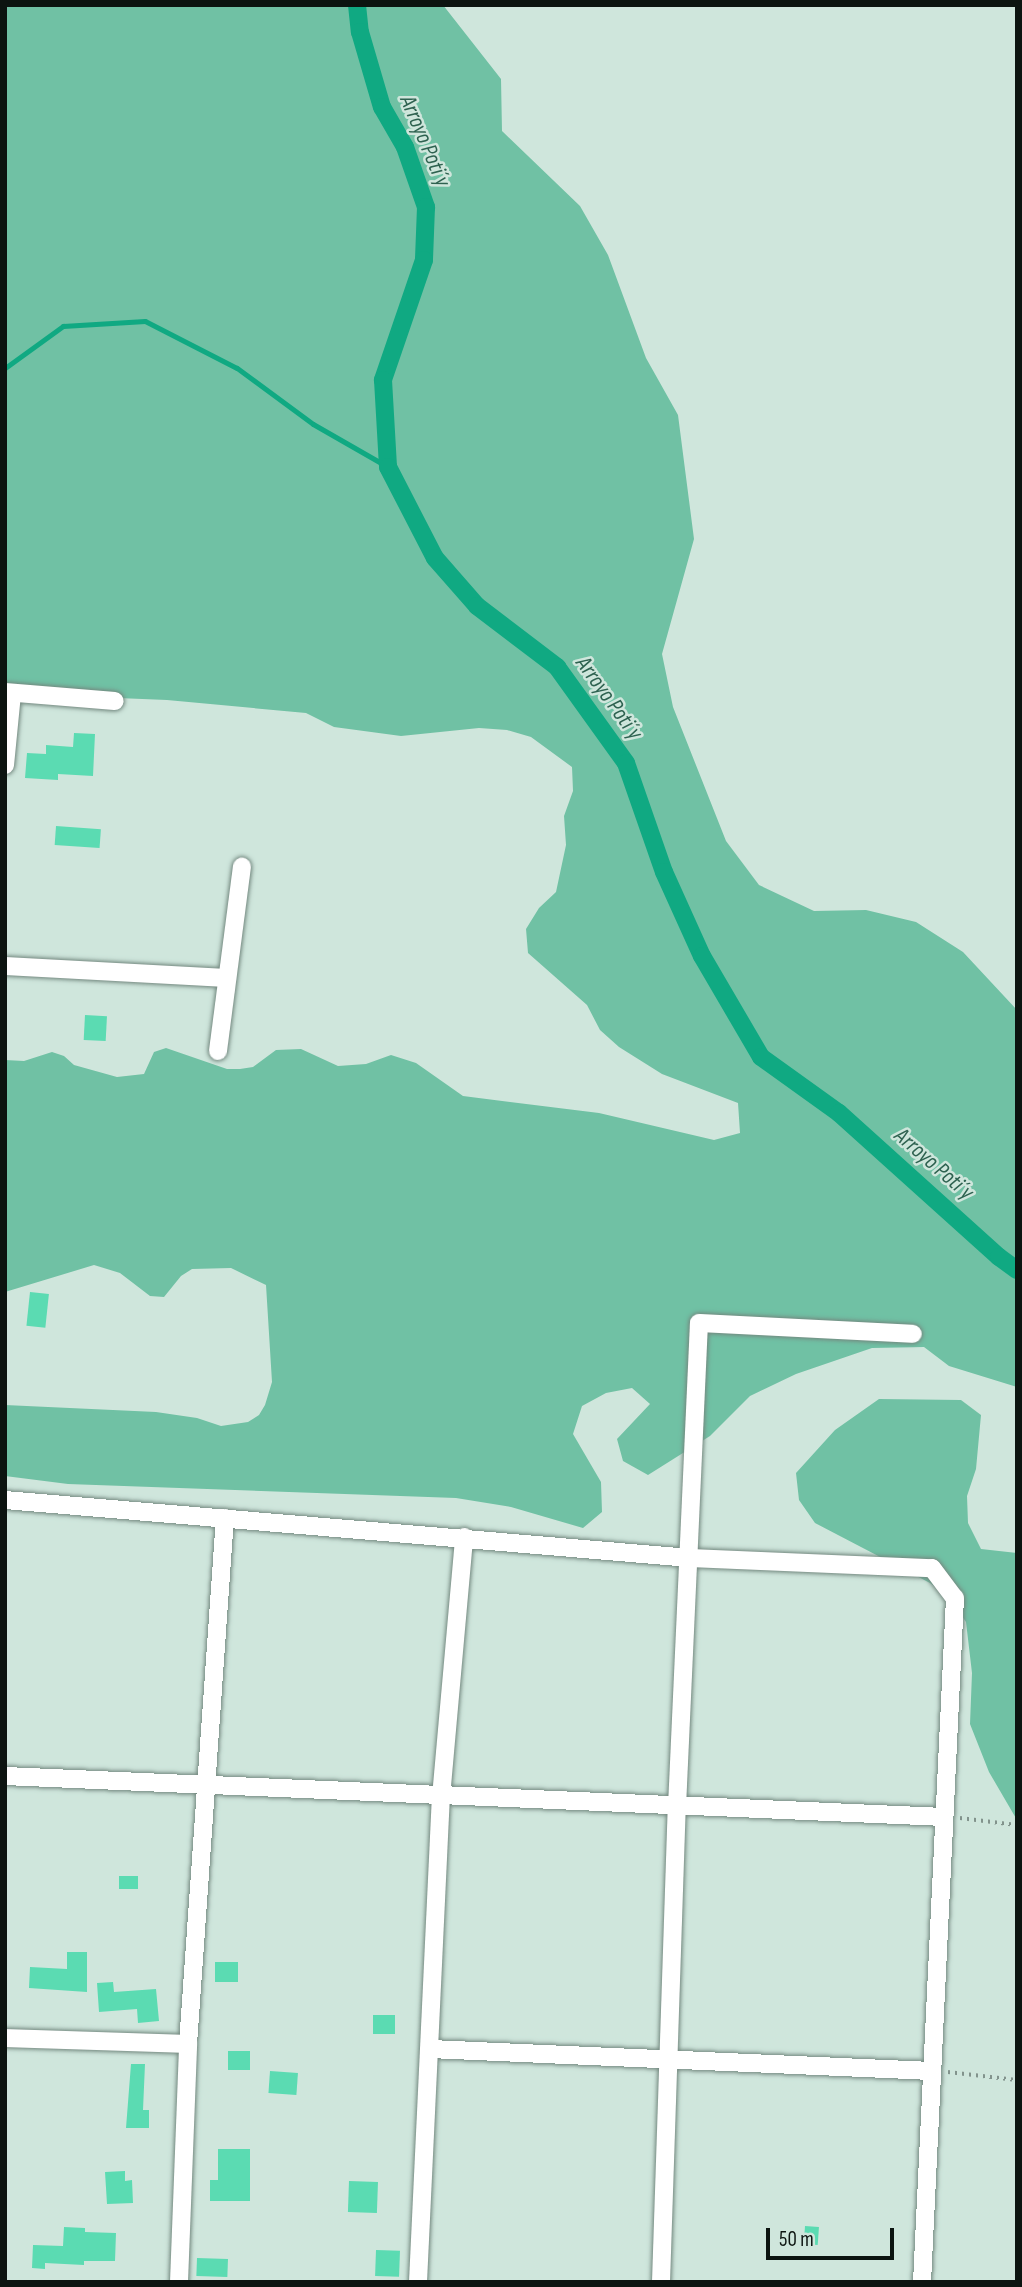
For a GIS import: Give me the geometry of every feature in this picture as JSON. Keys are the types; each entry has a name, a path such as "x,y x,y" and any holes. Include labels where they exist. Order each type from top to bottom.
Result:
{"street":[{"path":"5,765 9,693 115,701"},
{"path":"218,1051 242,867"},
{"path":"5,966 227,978"},
{"path":"661,2282 677,1807 699,1323 913,1334"},
{"path":"5,1500 690,1558 932,1568 955,1598 922,2282"},
{"path":"179,2282 188,2044 225,1517"},
{"path":"418,2282 441,1797 464,1537"},
{"path":"5,1776 441,1797 944,1816"},
{"path":"5,2038 188,2044"},
{"path":"429,2049 932,2071"}],"path":[{"path":"944,1816 1017,1825"},
{"path":"932,2071 1017,2080"}],"green space":[{"path":"5,5 443,5 501,79 502,131 580,206 608,255 646,358 678,415 694,539 662,654 673,707 726,841 759,885 814,911 866,910 916,922 963,952 1017,1010 1017,1387 949,1366 924,1347 872,1348 796,1374 750,1396 710,1436 648,1475 623,1461 617,1439 650,1404 632,1388 606,1393 582,1406 573,1434 601,1482 602,1512 583,1528 511,1507 456,1498 68,1484 5,1476 5,1405 156,1412 197,1418 221,1426 248,1422 259,1415 272,1382 266,1285 231,1268 192,1269 181,1276 164,1297 150,1296 120,1273 94,1265 5,1292 5,1060 24,1061 52,1052 64,1056 74,1065 117,1077 144,1074 154,1052 166,1048 227,1069 253,1067 276,1050 301,1049 338,1066 366,1064 391,1055 416,1063 463,1096 599,1113 714,1140 740,1133 738,1103 662,1074 619,1047 600,1030 587,1005 528,953 526,929 539,908 556,892 566,845 564,816 573,791 572,767 531,737 507,730 479,728 401,736 334,727 306,713 167,700 19,694 5,688"},
{"path":"879,1399 961,1400 981,1415 976,1469 967,1496 968,1523 981,1549 1017,1553 1017,1820 989,1772 970,1724 972,1673 966,1622 949,1597 930,1583 815,1523 799,1500 796,1473 835,1430"}],"building":[{"path":"74,733 95,734 93,776 58,774 58,780 25,778 27,753 46,754 46,745 73,747"},
{"path":"56,826 101,829 100,848 55,845"},
{"path":"85,1015 107,1016 106,1041 84,1040"},
{"path":"30,1292 49,1294 45,1328 26,1326"},
{"path":"119,1876 138,1876 138,1889 119,1889"},
{"path":"67,1952 87,1952 87,1992 29,1988 30,1967 67,1969"},
{"path":"215,1962 238,1962 238,1982 215,1982"},
{"path":"113,1982 114,1992 156,1989 159,2021 138,2023 137,2009 99,2012 97,1983"},
{"path":"373,2015 395,2015 395,2034 373,2034"},
{"path":"228,2051 250,2051 250,2070 228,2070"},
{"path":"131,2064 145,2064 143,2110 149,2110 149,2128 126,2128"},
{"path":"270,2071 298,2073 296,2095 268,2093"},
{"path":"218,2149 250,2149 250,2201 210,2201 210,2180 218,2180"},
{"path":"125,2171 125,2181 132,2180 133,2203 107,2204 105,2172"},
{"path":"349,2181 378,2182 377,2213 348,2212"},
{"path":"805,2226 819,2227 818,2245 804,2244"},
{"path":"64,2227 85,2228 85,2232 116,2233 115,2261 84,2261 84,2265 45,2263 45,2269 32,2268 33,2245 63,2246"},
{"path":"376,2250 400,2251 399,2277 375,2276"},
{"path":"197,2258 228,2259 227,2277 196,2276"}],"waterway":[{"name":"Arroyo Poti´y","path":"357,5 360,32 382,107 405,147 426,207 424,260 383,380 388,467 435,558 477,606 557,667 626,763 664,872 702,956 761,1057 839,1113 999,1257 1017,1270"},
{"path":"5,368 63,326 145,321 237,368 313,424 388,467"}]}
